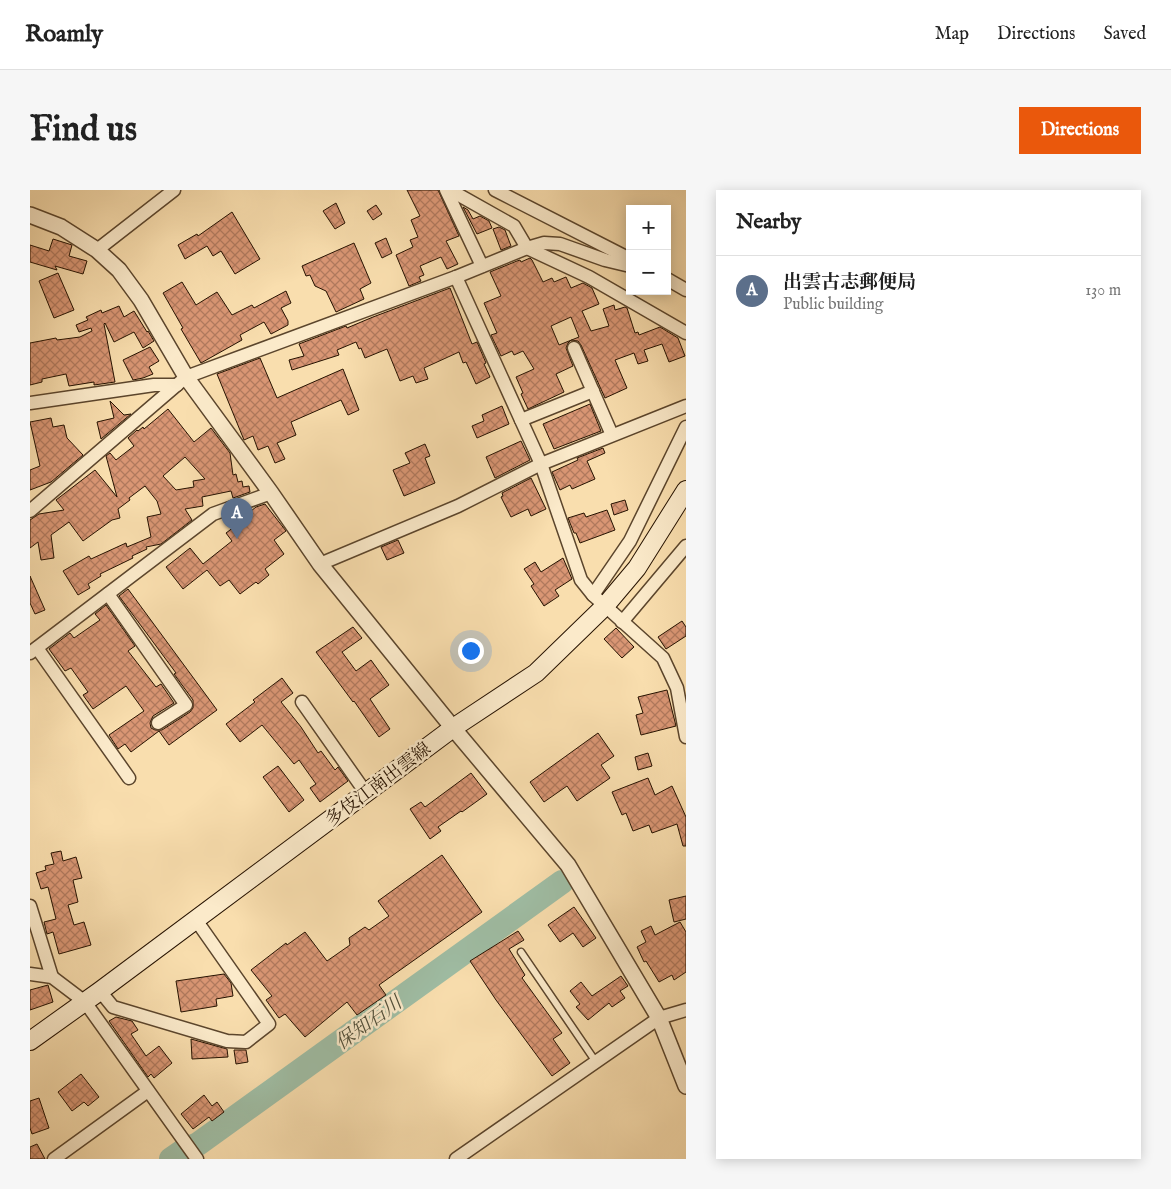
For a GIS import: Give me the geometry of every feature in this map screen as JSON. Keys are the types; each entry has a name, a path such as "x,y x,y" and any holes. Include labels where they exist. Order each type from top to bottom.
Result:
{"main road":[{"name":"多伎江南出雲線","path":"30,1041 453,728 536,673 599,601 637,568 686,490"}],"street":[{"path":"97,250 174,190"},
{"path":"446,190 482,266"},
{"path":"450,190 514,226 527,248 589,276 686,333"},
{"path":"495,190 626,258"},
{"path":"30,215 61,227 97,250 119,270 141,300 181,381 271,493 320,564 453,728 568,865 659,1018 686,1086"},
{"path":"30,403 181,381 527,248 544,244 560,244 605,260 626,265"},
{"path":"456,276 541,464 581,580 599,601 663,658 681,687 686,737"},
{"path":"671,281 686,290"},
{"path":"574,348 612,435"},
{"path":"30,511 181,381"},
{"path":"521,420 593,391"},
{"path":"320,564 458,506 541,464 686,406"},
{"path":"599,601 686,427"},
{"path":"129,778 33,650 213,514 271,493"},
{"path":"622,622 686,546"},
{"path":"108,594 186,705 158,723"},
{"path":"302,702 366,793"},
{"path":"30,906 52,977"},
{"path":"100,991 113,1007 227,1041 246,1042 269,1024 196,920"},
{"path":"30,974 52,977 85,1002 197,1159"},
{"path":"456,1159 659,1018 686,1010"},
{"path":"54,1159 148,1091"}],"lane":[{"path":"521,952 596,1062"}],"building":[{"path":"407,190 438,190 459,236 446,241 458,264 447,269 441,257 420,266 424,275 419,277 421,281 409,286 396,255 413,247 410,240 418,237 411,220 420,216"},
{"path":"336,203 345,223 335,229 323,211"},
{"path":"376,205 382,214 373,220 367,211"},
{"path":"463,207 468,210 473,219 480,216 489,221 492,228 477,234"},
{"path":"232,212 260,259 235,274 221,251 213,256 207,246 185,259 178,245 197,234 198,236"},
{"path":"499,227 505,230 511,246 501,250 493,229"},
{"path":"386,238 392,253 382,258 375,243"},
{"path":"53,239 72,245 69,256 87,261 83,274 55,266 57,270 30,262 30,245 49,251"},
{"path":"354,243 371,283 360,289 364,299 336,312 326,291 315,286 310,275 306,276 302,266"},
{"path":"530,258 543,282 552,278 554,282 566,277 571,288 583,283 592,288 599,304 582,311 591,331 609,326 603,309 614,305 615,310 625,307 627,308 635,333 638,332 639,335 660,327 678,338 685,356 669,362 662,344 644,350 648,361 638,364 634,353 615,360 627,388 605,398 581,345 578,341 571,340 566,348 573,366 556,374 564,392 528,409 516,377 534,369 523,351 514,355 512,351 501,356 491,335 497,333 484,303 501,296 490,272 520,260 521,262","holes":["571,317 579,337 559,345 551,326"]},
{"path":"58,273 74,310 54,318 39,281"},
{"path":"182,282 196,305 217,292 232,315 252,305 254,308 286,291 291,303 281,308 288,321 288,325 271,334 264,322 240,335 242,340 201,363 163,293"},
{"path":"450,288 472,344 477,342 490,377 476,384 466,362 463,363 459,352 424,368 428,379 416,383 413,376 400,381 387,349 365,358 356,342 337,350 339,355 292,370 289,360 304,356 299,344 346,326 347,328"},
{"path":"119,306 124,317 134,311 154,341 143,348 134,332 114,342 104,324 115,382 94,385 94,382 69,386 66,374 42,379 42,382 30,385 30,343 56,338 57,340 80,337 92,331 91,328 79,332 76,325 88,320 86,317 101,310 102,313"},
{"path":"150,347 159,361 149,367 153,374 133,380 123,360"},
{"path":"260,358 277,398 343,369 359,410 348,415 341,400 291,422 296,435 277,443 285,459 275,463 268,446 258,450 253,436 244,440 217,374"},
{"path":"110,401 124,415 131,414 101,439 97,422 114,418"},
{"path":"590,404 601,431 554,449 543,424"},
{"path":"502,406 509,424 477,438 472,426 484,421 482,415"},
{"path":"168,409 194,442 211,428 230,453 233,475 236,474 238,482 242,481 243,487 249,486 250,492 233,498 231,491 202,497 203,506 185,509 192,520 161,544 146,547 147,549 132,556 133,558 100,574 101,576 88,584 90,588 78,595 63,571 89,556 91,559 126,543 127,547 151,537 147,517 161,514 157,501 145,486 118,509 120,518 112,520 83,541 69,522 51,535 54,558 41,560 38,542 30,548 30,520 39,514 64,510 56,500 95,470 117,497 106,456 110,453 116,460 134,446 128,438 137,430 143,427 144,429","holes":["185,457 205,479 193,481 194,487 176,490 163,476"]},
{"path":"51,418 53,427 64,425 67,438 83,455 51,482 30,490 30,470 40,466 30,422"},
{"path":"521,441 530,460 495,478 486,457"},
{"path":"425,444 430,456 425,458 435,483 404,496 393,470 410,463 405,453"},
{"path":"603,448 605,453 587,461 595,479 572,489 570,485 560,490 552,472 578,460 577,458"},
{"path":"531,478 546,509 531,516 528,509 511,517 501,497 503,496 502,493"},
{"path":"625,500 628,510 614,515 611,504"},
{"path":"265,504 286,531 274,540 284,554 265,569 269,575 240,594 229,580 220,586 207,570 183,589 166,567 190,548 203,564 232,541 226,533 256,507"},
{"path":"607,510 615,530 580,543 568,518 584,513 586,517"},
{"path":"398,540 404,553 387,560 381,547"},
{"path":"563,558 572,579 555,590 559,596 544,606 531,586 534,584 524,569 535,562 541,572"},
{"path":"30,576 45,610 35,614 30,603"},
{"path":"128,589 217,710 169,745 159,731 131,752 125,744 118,749 109,735 144,711 126,686 93,709 83,695 88,692 71,668 65,671 49,649 70,633 74,638 100,620 95,614 106,605 135,646 128,651 156,687 161,684 174,703 153,716 150,723 151,728 162,730 190,712 193,708 193,700 174,674 176,673 119,596"},
{"path":"682,621 686,627 686,636 666,649 658,637"},
{"path":"353,627 362,638 342,652 356,671 371,660 389,685 370,699 390,729 379,737 316,652"},
{"path":"616,628 634,647 622,658 604,639"},
{"path":"282,678 293,693 281,702 301,727 318,753 321,751 335,770 338,767 348,781 320,802 310,788 316,784 299,760 294,764 262,725 240,742 226,724"},
{"path":"667,690 676,726 641,735 636,715 643,713 638,697"},
{"path":"598,733 614,756 601,765 610,778 577,801 567,786 544,802 530,782"},
{"path":"648,753 652,766 638,770 635,757"},
{"path":"278,766 304,800 289,812 263,777"},
{"path":"471,773 487,794 438,827 441,831 430,839 410,809 421,802 425,807"},
{"path":"648,778 655,795 672,786 686,817 686,846 683,846 677,824 652,833 649,825 633,831 626,813 622,815 612,792"},
{"path":"61,851 63,861 76,857 82,878 73,880 78,902 68,905 74,925 84,922 91,945 59,954 53,932 47,934 44,922 56,919 48,887 41,889 36,873 46,870 45,866 54,864 51,853"},
{"path":"442,855 482,912 379,985 386,995 357,1015 347,1002 305,1037 285,1014 279,1018 266,1000 272,996 251,970 286,943 287,945 305,932 327,961 350,945 349,938 365,927 369,930 389,916 378,901"},
{"path":"686,896 686,919 674,922 669,900"},
{"path":"574,907 596,938 583,947 573,933 560,942 548,925"},
{"path":"680,922 686,932 686,972 674,980 672,975 659,982 646,961 644,962 637,947 646,942 641,931 651,926 655,935"},
{"path":"518,931 524,940 509,949 525,975 522,978 562,1033 553,1039 570,1063 552,1076 470,961"},
{"path":"224,974 231,983 233,996 216,999 217,1006 181,1012 176,981"},
{"path":"621,976 628,986 620,991 625,998 612,1007 609,1003 588,1020 576,1007 580,1004 570,991 581,982 592,996"},
{"path":"48,985 53,1002 30,1010 30,990"},
{"path":"116,1017 132,1021 138,1030 131,1034 146,1056 159,1046 172,1063 154,1078 151,1074 148,1077 109,1021"},
{"path":"191,1039 227,1049 228,1057 192,1059"},
{"path":"234,1050 246,1050 248,1062 236,1064"},
{"path":"81,1074 99,1097 88,1106 84,1102 72,1111 58,1092"},
{"path":"204,1095 212,1106 217,1102 224,1112 212,1121 209,1117 193,1129 181,1114"},
{"path":"39,1098 49,1128 32,1134 30,1128 30,1101"},
{"path":"37,1144 45,1159 30,1159 30,1147"}],"waterway":[{"name":"保知石川","path":"171,1159 184,1150 198,1144 562,882"}],"place":[{"name":"出雲古志郵便局","path":"237,539"}]}
